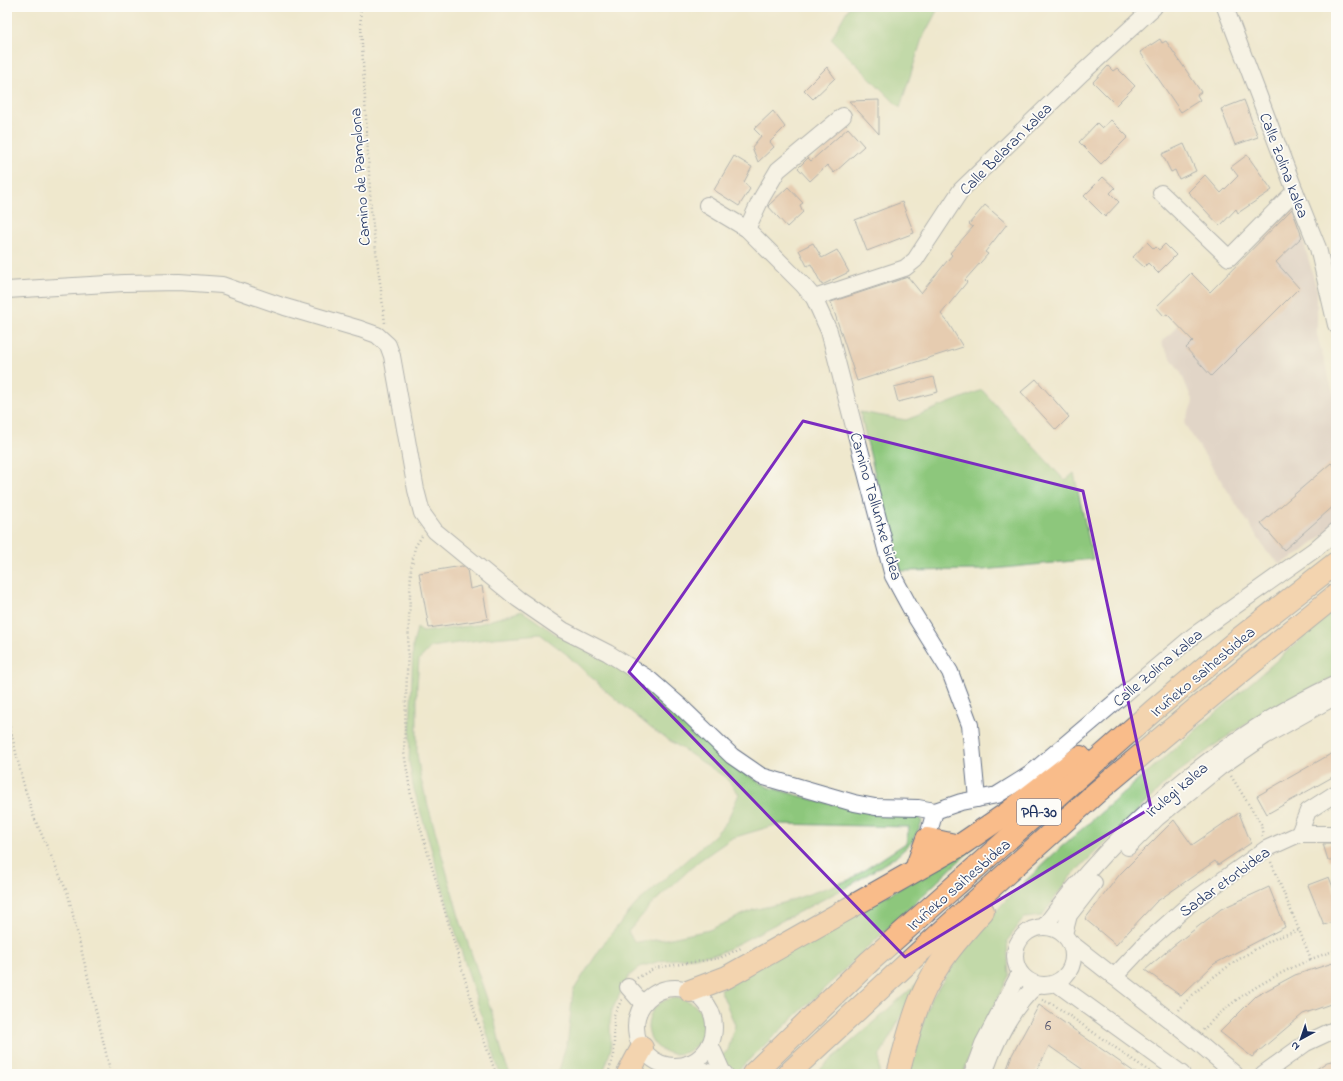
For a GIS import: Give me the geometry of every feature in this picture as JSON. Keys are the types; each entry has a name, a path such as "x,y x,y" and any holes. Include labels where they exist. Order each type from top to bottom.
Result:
{"highway":[{"name":"Iruñeko saihesbidea","path":"753,1074 870,961 1154,710 1240,638 1336,564"},
{"name":"Iruñeko saihesbidea","path":"788,1074 1085,803 1215,693 1336,595"},
{"path":"690,991 727,977 959,846 1010,812 1187,669 1216,659"},
{"path":"898,1074 910,1029 921,997 939,965 962,935 996,897 1151,757 1215,693"},
{"path":"916,869 927,839 959,846"},
{"path":"628,1074 642,1048"}],"street":[{"name":"Calle Belaran kalea","path":"814,298 904,268 915,260 961,190 1082,73 1154,7"},
{"name":"Calle Zolina kalea","path":"1224,7 1294,192 1318,248 1336,325"},
{"path":"746,229 778,170 843,116"},
{"path":"1161,193 1229,258 1294,192"},
{"name":"Camino Talluntxe bidea","path":"707,205 746,229 803,285 814,298 829,331 894,576 912,610 950,672 970,725 978,799"},
{"path":"7,290 124,283 179,282 222,285 285,307 360,328 377,335 388,345 392,356 416,490 422,513 435,531 518,599 563,630 608,653 649,679 680,706 732,756 761,776 854,803 875,807 918,808 935,811 927,839"},
{"name":"Calle Zolina kalea","path":"935,811 960,802 998,795 1029,776 1193,636 1314,550 1336,531"},
{"name":"Irulegi kalea","path":"1044,927 1058,908 1102,858 1147,812 1188,777 1226,748 1270,719 1314,694 1336,684"},
{"name":"Irulegi kalea","path":"1067,939 1069,915 1086,892 1111,864 1157,818 1224,764 1265,736 1336,696"},
{"path":"1336,793 1308,811 1299,834 1336,834"},
{"name":"Sadar etorbidea","path":"1114,977 1147,942 1193,901 1266,849 1299,834"},
{"path":"1037,992 1028,980 1020,973 1016,965 1015,956 1018,943 1027,932 1035,928 1044,927 1058,930 1067,939 1235,1074"},
{"path":"984,1074 1002,1032 1014,1009 1026,994 1037,992 1046,986 1056,983 1064,978 1070,971 1074,952 1067,939"},
{"path":"972,1074 984,1044 1020,973"},
{"path":"1056,983 1182,1074"},
{"path":"628,987 643,1004"},
{"path":"689,1063 702,1055 710,1044 714,1033 713,1020 707,1005 690,991 670,988 654,993 643,1004 636,1019 637,1036 642,1048 652,1059 667,1065 689,1063 719,1073"},
{"path":"1263,1074 1306,1043 1336,1029"},
{"path":"710,1044 719,1073"}],"path":[{"name":"Camino de Pamplona","path":"360,7 371,210 388,345"},
{"path":"429,523 415,547 411,569 404,752 411,796 477,1020 496,1074"},
{"path":"7,715 23,782 33,815 68,894 111,1074"},
{"path":"1224,764 1261,824 1266,849 1310,959"},
{"path":"1170,1021 1199,988 1244,956 1271,940 1299,930"},
{"path":"608,1074 614,1055 614,1015 628,987 640,975 655,968 720,958 747,945"},
{"path":"1194,1040 1228,1007 1254,987 1277,974 1310,959 1336,950"},
{"path":"1037,992 1044,1000 1054,1005 1153,1074"}],"highlighted area":[{"path":"803,421 1083,491 1151,808 905,957 629,672"}],"shaded area":[{"path":"1294,207 1317,290 1317,335 1336,403 1336,525 1299,554 1280,564 1267,552 1184,423 1193,402 1181,373 1161,343"}],"green space":[{"path":"849,7 939,7 922,39 900,108 831,39"},
{"path":"982,390 1065,481 1074,473 1093,559 983,570 898,571 860,412 906,420"},
{"path":"1336,609 1336,676 1254,719 1222,740 1172,777 1070,877 1042,916 1024,918 1007,941 1009,976 969,1056 963,1074 909,1074 910,1065 930,1001 969,941 1008,898 1060,848"},
{"path":"522,611 560,637 603,659 649,688 749,776 768,787 818,801 862,810 919,815 922,822 913,841 897,856 847,887 718,954 660,961 640,967 629,976 612,1010 610,1023 611,1049 603,1074 558,1074 568,1038 573,991 587,969 606,940 636,904 715,835 727,821 739,794 725,777 652,729 606,691 565,653 540,634 493,638 431,647 419,660 417,686 417,753 421,780 460,920 495,1022 503,1057 510,1074 500,1074 459,944 413,786 409,761 413,645 417,628 423,632 475,625","holes":["779,824 909,827 906,843 849,880 783,903 753,910 709,930 666,939 635,942 628,932 651,905 699,861 732,838"]},
{"path":"975,846 734,1074 702,1074 728,1050 735,1025 720,989"},
{"path":"922,979 880,1055 879,1074 815,1074"},
{"path":"676,998 687,1000 696,1006 702,1015 704,1026 702,1037 696,1046 687,1052 676,1054 665,1052 656,1046 650,1037 648,1026 650,1015 656,1006 665,1000"}],"building":[{"path":"1160,39 1162,43 1166,41 1201,92 1197,95 1200,100 1181,112 1140,52"},
{"path":"1108,66 1113,71 1117,68 1135,86 1116,105 1093,82"},
{"path":"827,67 835,78 813,99 804,90"},
{"path":"879,100 879,134 849,101"},
{"path":"1244,100 1258,137 1235,145 1221,109"},
{"path":"773,111 785,127 770,142 774,147 758,162 752,147 761,136 754,129"},
{"path":"1111,120 1128,137 1101,164 1079,142 1097,123 1102,128"},
{"path":"848,128 864,146 834,173 827,165 810,181 798,168 808,158 811,161"},
{"path":"1184,144 1196,171 1179,179 1175,170 1171,172 1162,154"},
{"path":"1247,155 1272,190 1238,213 1236,209 1220,226 1188,192 1205,175 1221,193 1238,176 1231,167"},
{"path":"734,156 752,167 744,182 750,189 739,206 714,190"},
{"path":"1103,177 1115,188 1110,193 1119,202 1105,217 1084,196"},
{"path":"788,187 803,203 800,205 803,212 787,227 768,206"},
{"path":"902,202 914,233 867,251 855,220"},
{"path":"985,205 1007,224 985,252 988,254 965,280 967,282 941,314 963,347 857,381 831,302 908,277 921,293 952,255 950,253 973,227 969,224"},
{"path":"1292,209 1302,237 1276,262 1299,288 1211,376 1186,348 1193,341 1167,314 1164,316 1156,307 1191,273 1210,292"},
{"path":"1147,242 1154,249 1156,247 1159,250 1165,244 1176,255 1158,273 1148,263 1144,267 1133,257"},
{"path":"813,243 822,258 837,250 849,272 822,285 811,264 807,266 799,250"},
{"path":"934,377 938,392 898,402 894,387"},
{"path":"1036,379 1069,417 1056,430 1021,392"},
{"path":"1331,463 1336,468 1336,504 1284,550 1261,523"},
{"path":"462,566 467,569 470,589 482,586 488,619 429,628 419,573"},
{"path":"1336,751 1336,775 1267,814 1257,796"},
{"path":"1239,813 1251,843 1218,865 1215,861 1156,902 1116,945 1085,919 1120,874 1174,820 1192,845"},
{"path":"1323,844 1336,844 1336,860 1328,860"},
{"path":"1329,877 1336,895 1336,921 1324,925 1308,885"},
{"path":"1269,887 1285,927 1214,964 1181,996 1145,970 1221,909"},
{"path":"1336,962 1336,1002 1303,1014 1252,1057 1220,1032 1256,996 1295,975"},
{"path":"1039,1005 1137,1074 1089,1074 1049,1046 1035,1074 1005,1074 1012,1055"},
{"path":"1336,1060 1336,1074 1309,1074 1327,1062"}]}
